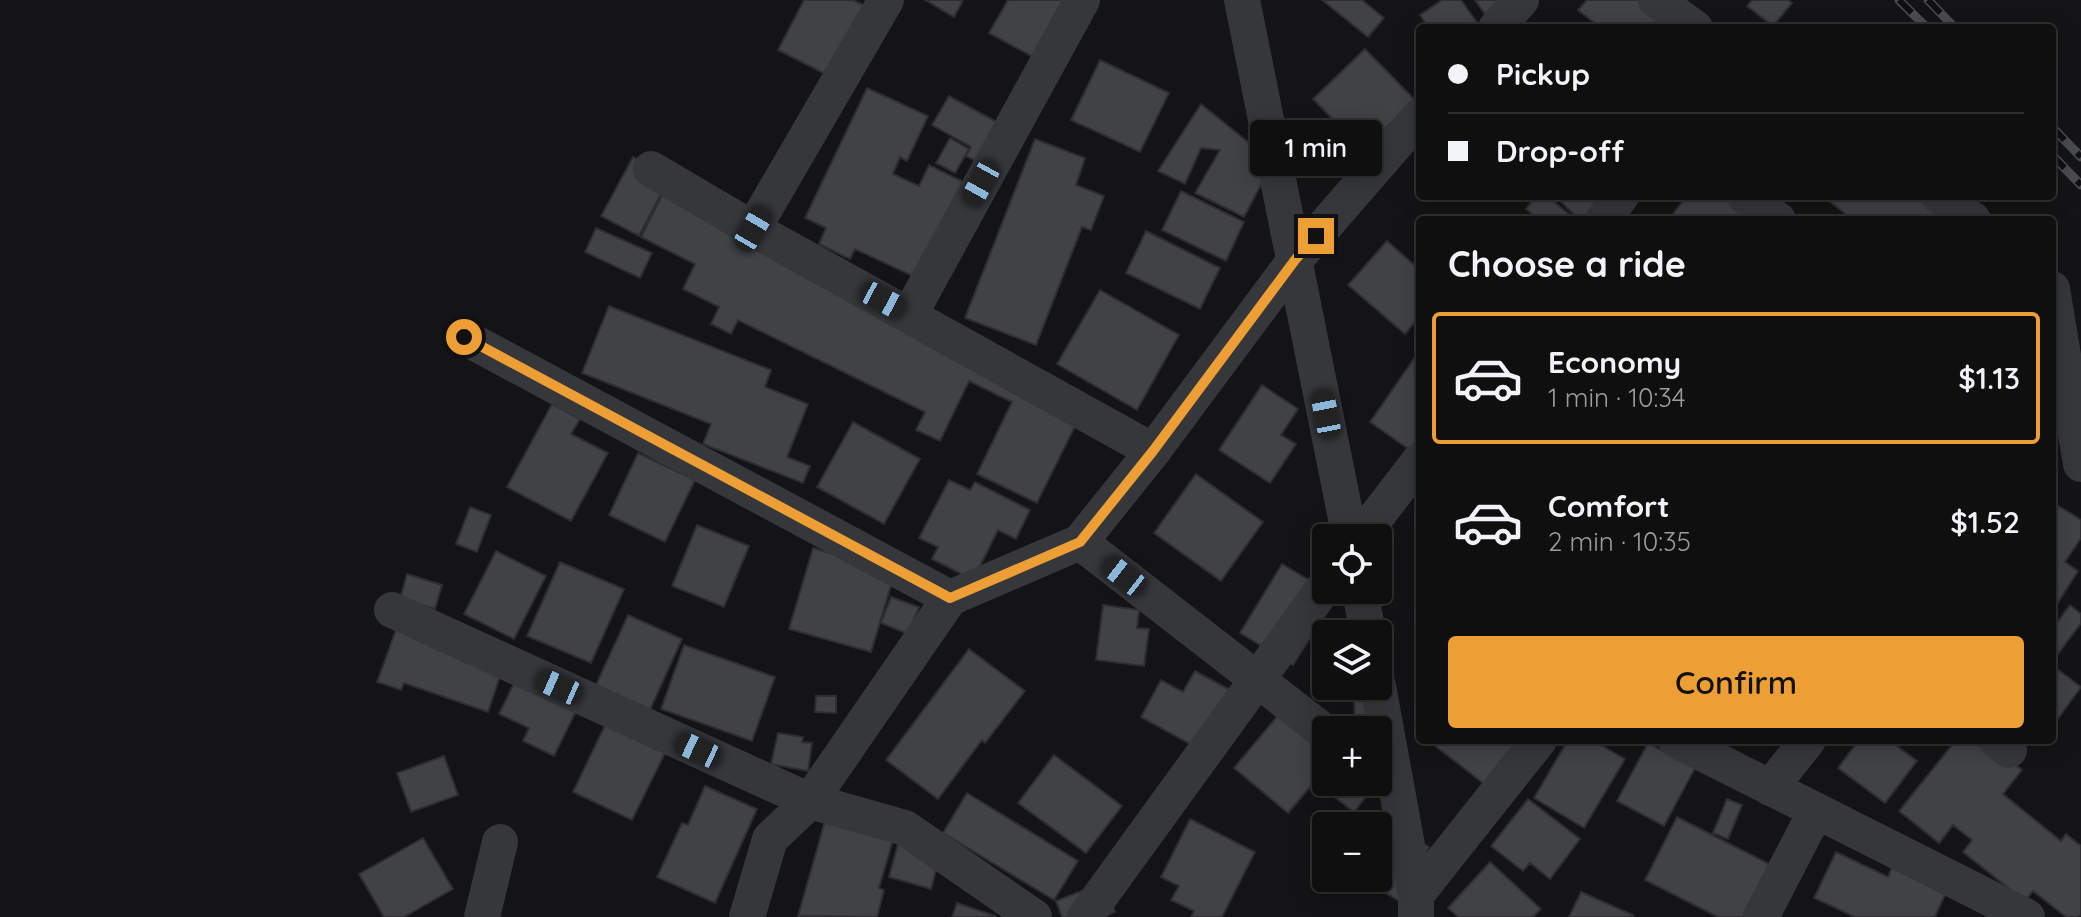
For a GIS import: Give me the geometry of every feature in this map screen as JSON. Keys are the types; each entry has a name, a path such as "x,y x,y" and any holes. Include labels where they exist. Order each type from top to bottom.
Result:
{"street":[{"path":"753,229 886,0"},
{"path":"910,314 1082,0"},
{"path":"1274,0 1245,12 1347,524"},
{"path":"1500,24 1521,0"},
{"path":"1656,0 1689,24"},
{"path":"747,917 770,839 810,801 950,598 1080,542 1153,451 1295,260 1416,121"},
{"path":"651,169 1153,451"},
{"path":"1750,200 1772,216"},
{"path":"2056,285 2081,305"},
{"path":"464,337 950,598"},
{"path":"2056,347 2061,419 2081,464"},
{"path":"1371,524 1416,465"},
{"path":"1080,542 1312,722"},
{"path":"1085,917 1312,604"},
{"path":"392,610 810,801 905,828 1026,915"},
{"path":"1416,906 1536,744"},
{"path":"1684,744 2020,915"},
{"path":"1770,788 1805,744"},
{"path":"1391,796 1416,906"},
{"path":"1761,917 1816,811"},
{"path":"482,917 500,842"}],"building":[{"path":"804,0 853,0 876,11 841,82 778,50"},
{"path":"925,0 963,0 954,17"},
{"path":"1008,0 1075,0 1044,63 989,33"},
{"path":"1322,0 1362,0 1384,18 1368,37"},
{"path":"1442,0 1461,0 1478,24 1426,24 1420,15"},
{"path":"1475,0 1524,0 1492,24"},
{"path":"1587,0 1655,0 1667,9 1655,24 1596,24 1578,10"},
{"path":"1752,0 1788,0 1792,3 1775,24 1747,6"},
{"path":"1365,49 1415,100 1363,150 1313,99"},
{"path":"1100,60 1169,93 1140,152 1071,120"},
{"path":"867,88 928,116 907,161 900,157 893,174 919,186 929,165 978,189 932,285 855,249 850,259 819,244 826,228 805,218"},
{"path":"949,96 1015,132 994,171 966,156 971,147 932,125"},
{"path":"1201,104 1273,162 1244,217 1195,193 1220,150 1201,148 1185,184 1158,171"},
{"path":"950,138 969,149 955,173 936,163"},
{"path":"1035,139 1085,158 1076,185 1104,196 1091,230 1082,227 1036,345 965,318"},
{"path":"633,157 670,177 639,236 601,216"},
{"path":"664,191 1089,398 1037,503 977,474 1012,402 969,381 940,441 916,430 925,412 738,320 731,334 711,324 719,307 683,289 695,264 641,237"},
{"path":"1181,191 1244,222 1226,261 1162,230"},
{"path":"1533,200 1552,200 1571,216 1535,216 1526,209"},
{"path":"1596,200 1607,210 1602,216 1576,216 1560,201"},
{"path":"1684,200 1731,200 1751,216 1671,216"},
{"path":"1828,200 1931,200 1941,216 1848,216"},
{"path":"596,228 652,253 640,278 585,252"},
{"path":"1146,231 1220,268 1200,309 1126,273"},
{"path":"1387,241 1416,266 1416,321 1405,334 1348,285"},
{"path":"1100,290 1179,335 1137,410 1057,364"},
{"path":"609,306 771,370 765,387 808,404 787,457 810,466 803,483 703,444 711,424 582,373"},
{"path":"1416,356 1416,454 1370,422"},
{"path":"1262,385 1298,409 1281,435 1296,444 1270,483 1219,450"},
{"path":"552,404 580,419 571,434 608,453 571,521 507,487"},
{"path":"853,422 920,459 884,524 817,487"},
{"path":"638,453 695,480 665,542 609,515"},
{"path":"1196,474 1263,522 1221,581 1154,533"},
{"path":"949,480 970,490 975,482 1030,510 1016,539 998,530 973,580 932,559 938,547 919,538"},
{"path":"2056,504 2081,520 2081,538 2065,562 2078,571 2056,606"},
{"path":"470,507 491,515 477,552 456,544"},
{"path":"697,525 749,546 724,607 672,586"},
{"path":"813,548 895,572 871,652 789,629"},
{"path":"496,551 546,576 514,639 464,614"},
{"path":"560,562 624,589 591,663 527,636"},
{"path":"1282,564 1312,582 1312,604 1331,604 1321,620 1312,620 1312,635 1293,665 1240,633"},
{"path":"407,574 442,585 435,609 400,599"},
{"path":"891,597 919,607 908,634 881,623"},
{"path":"1103,605 1139,610 1137,628 1149,629 1144,666 1096,660"},
{"path":"2070,605 2081,614 2081,623 2056,657 2056,624"},
{"path":"628,615 682,639 650,710 596,685"},
{"path":"397,627 504,664 488,712 404,683 401,690 377,682"},
{"path":"684,645 775,677 752,741 661,709"},
{"path":"969,649 1025,691 985,743 982,740 938,799 886,760"},
{"path":"2056,668 2081,687 2056,721"},
{"path":"521,669 582,699 554,756 523,741 529,728 499,714"},
{"path":"1195,671 1232,691 1199,749 1141,717 1161,680 1183,692"},
{"path":"816,696 836,696 836,713 815,712"},
{"path":"1372,700 1373,716 1355,716 1354,701"},
{"path":"1280,713 1312,739 1312,785 1288,813 1234,768"},
{"path":"607,721 667,749 632,820 573,792"},
{"path":"778,733 803,737 802,742 812,743 808,771 771,764"},
{"path":"1435,744 1529,744 1492,790"},
{"path":"1566,744 1599,744 1625,759 1584,828 1534,798"},
{"path":"1647,744 1695,768 1664,826 1617,801"},
{"path":"1856,744 1894,744 1917,761 1885,803 1838,768"},
{"path":"1953,744 1989,744 2022,770 2003,794 2061,841 2066,834 2081,846 2081,914 2079,917 2066,917 2033,891 2025,901 1963,852 1972,840 1953,825 1939,843 1899,811"},
{"path":"1054,755 1122,806 1086,853 1018,803"},
{"path":"444,756 458,795 411,812 397,773"},
{"path":"705,786 757,809 715,903 657,877 682,823 688,825"},
{"path":"967,793 1078,861 1054,900 943,833"},
{"path":"1333,796 1367,796 1354,812"},
{"path":"1528,799 1580,839 1550,879 1530,863 1523,871 1491,846"},
{"path":"1727,799 1742,805 1728,839 1713,833"},
{"path":"827,814 895,833 879,888 884,890 877,917 798,916"},
{"path":"1677,817 1773,866 1747,917 1718,917 1645,880"},
{"path":"1190,819 1255,852 1222,917 1191,917 1194,911 1171,900 1179,886 1161,877"},
{"path":"901,833 943,844 931,889 889,877"},
{"path":"1409,835 1429,847 1420,862 1415,910 1384,892 1392,892 1392,844"},
{"path":"423,838 453,889 404,917 384,917 359,874"},
{"path":"1836,852 1888,877 1896,856 1951,881 1935,917 1855,917 1814,898"},
{"path":"1490,862 1541,909 1533,917 1458,917 1448,908"},
{"path":"1104,882 1115,912 1101,917 1062,917 1056,901"},
{"path":"1581,892 1633,915 1569,917"},
{"path":"957,903 995,916 995,917 952,917"}],"railway":[{"path":"1899,0 1923,24"},
{"path":"1928,0 1951,24"},
{"path":"2056,131 2081,157"},
{"path":"2056,159 2081,185"}],"route":[{"path":"464,337 950,598 1080,542 1316,236"}]}
